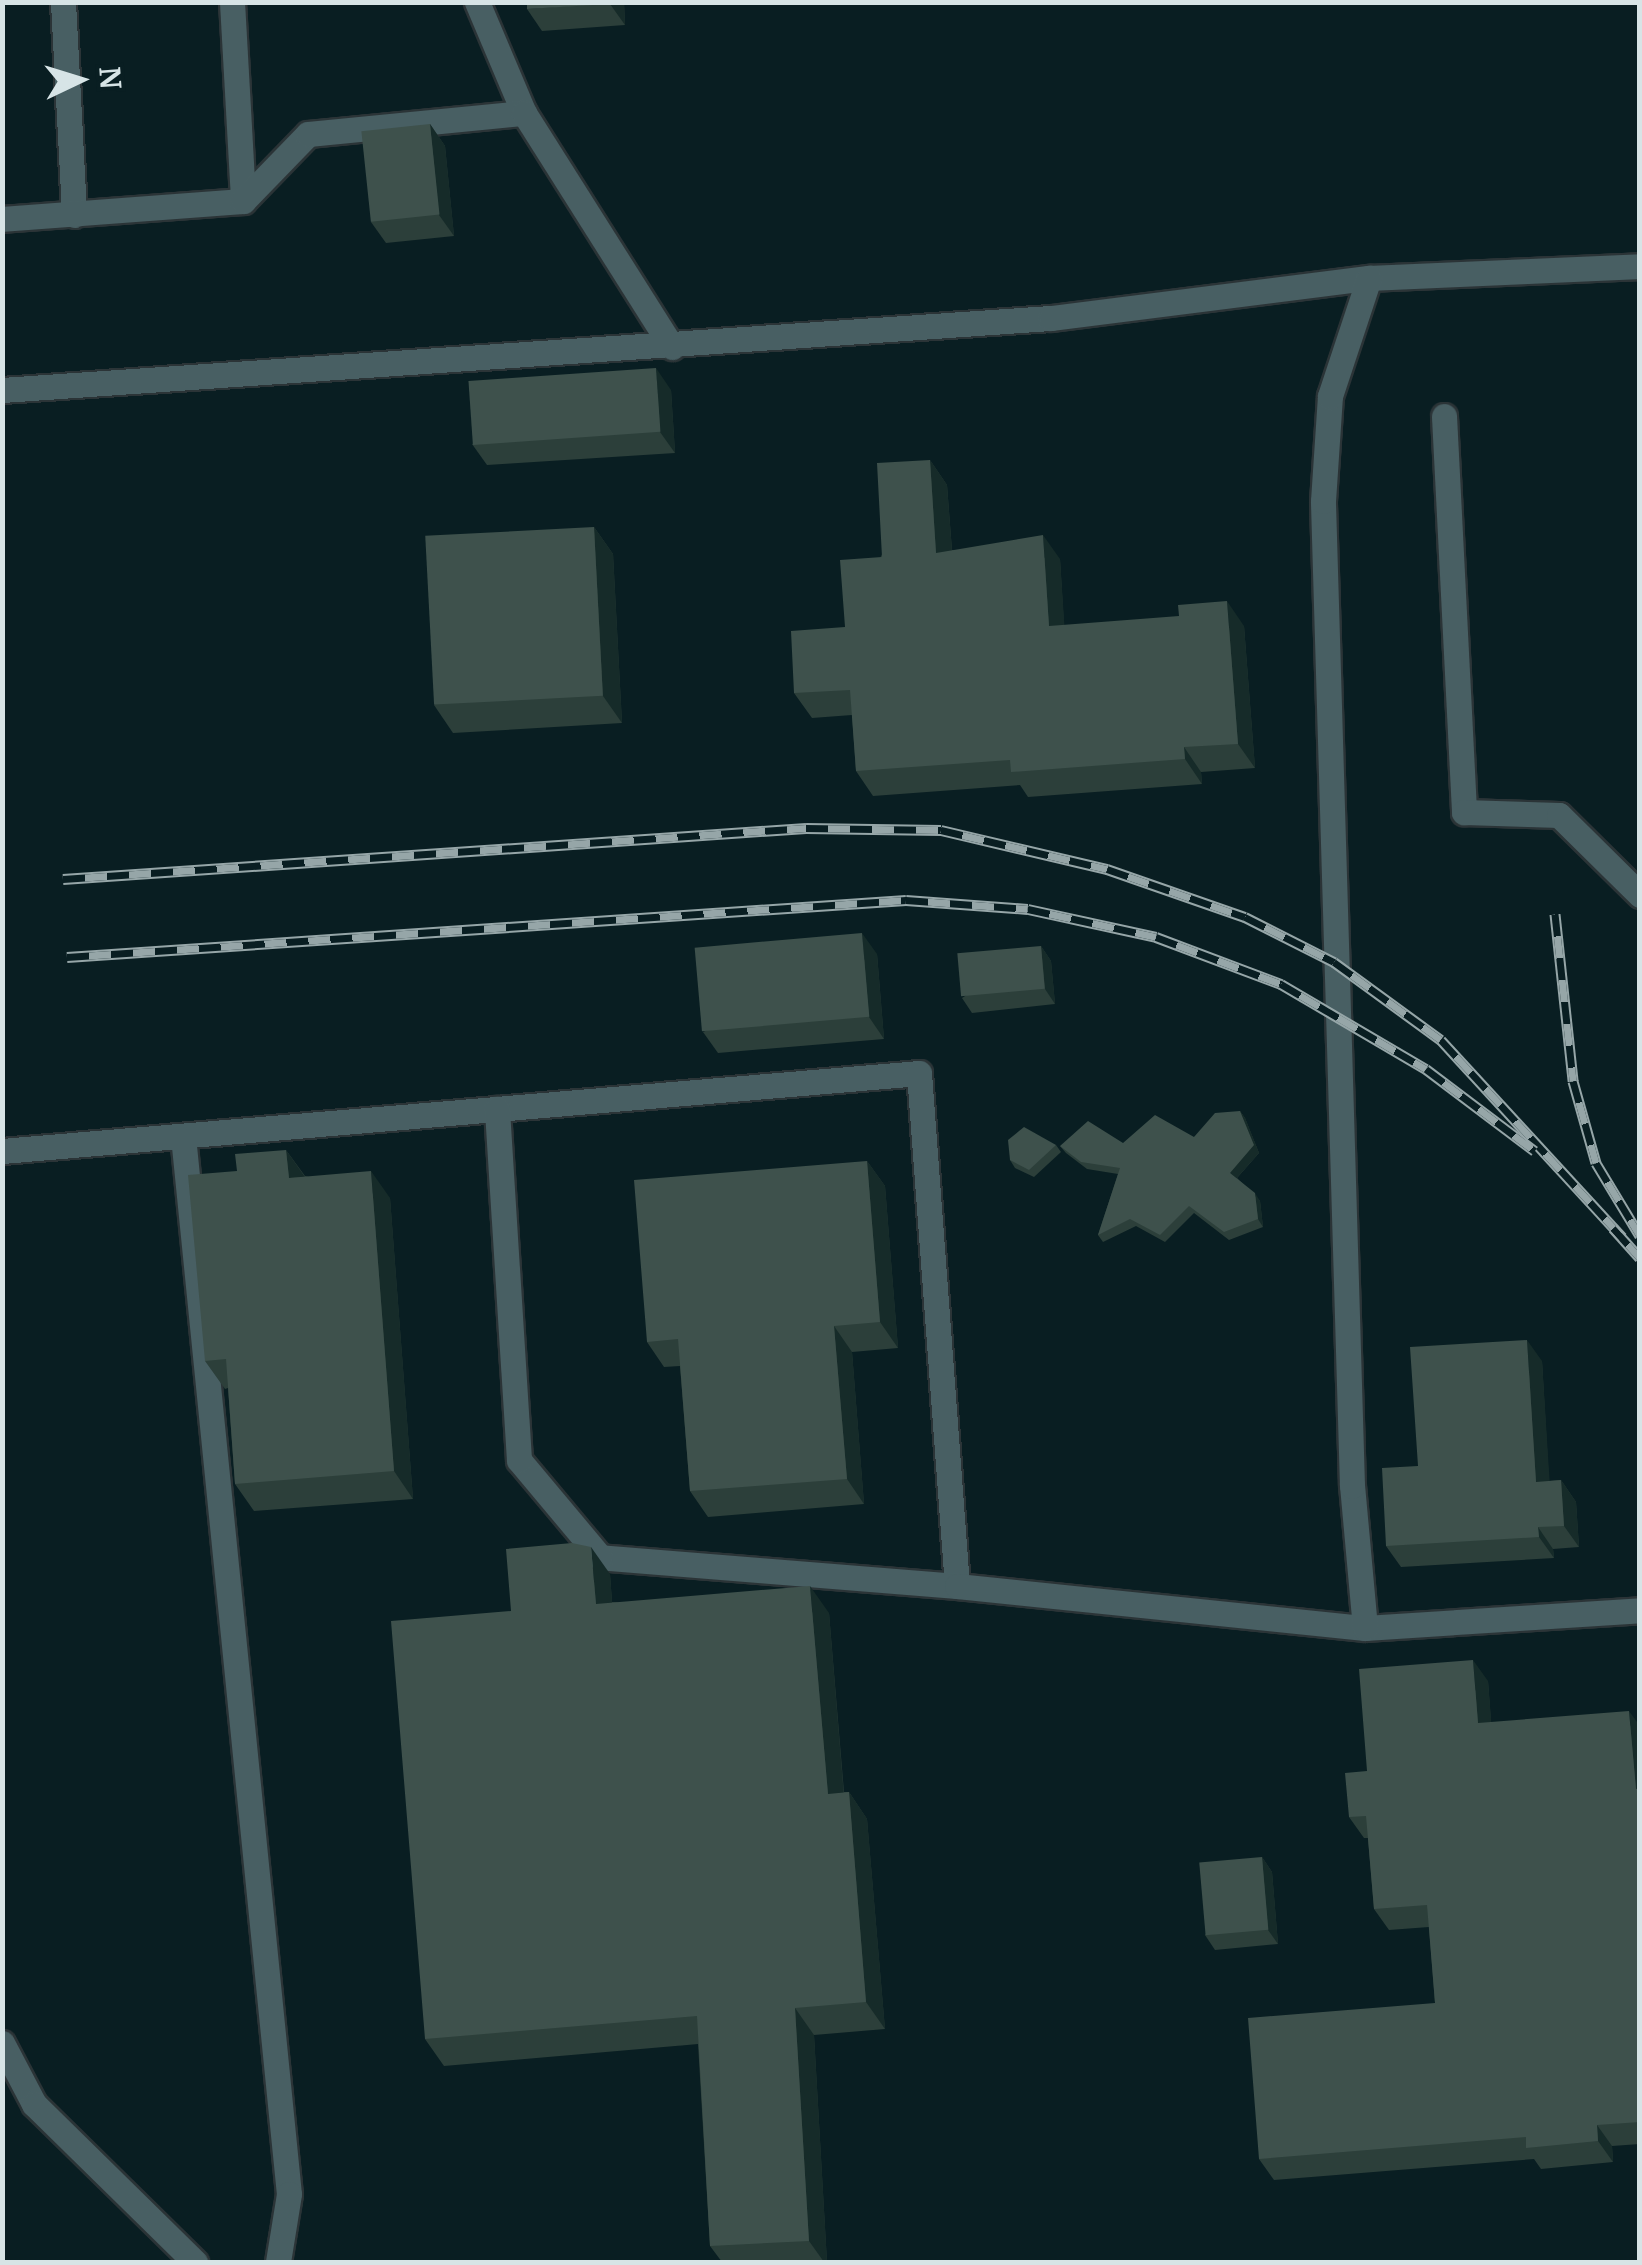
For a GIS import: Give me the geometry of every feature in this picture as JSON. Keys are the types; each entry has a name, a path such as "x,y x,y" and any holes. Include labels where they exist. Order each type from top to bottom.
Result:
{"lane":[{"path":"62,2 74,216"},
{"path":"232,2 243,200"},
{"path":"477,2 524,113 672,346"},
{"path":"2,219 243,200 308,134 524,113"},
{"path":"2,390 1050,318 1369,278 1640,266"},
{"path":"1365,1628 1349,1427 1323,501 1330,396 1369,278"},
{"path":"1444,416 1464,812 1559,815 1640,895"},
{"path":"2,1151 919,1073 957,1586"},
{"path":"497,1110 519,1460 600,1558 812,1582 957,1586 1365,1628 1640,1610"},
{"path":"182,1136 289,2194 278,2262"},
{"path":"2,2043 34,2104 194,2262"}],"building":[{"path":"527,2 610,2 610,4 527,9"},
{"path":"430,124 440,215 371,222 361,131"},
{"path":"656,368 660,432 473,445 468,381"},
{"path":"930,460 936,553 1043,535 1049,626 1179,616 1178,605 1227,601 1238,744 1184,747 1185,759 1011,772 1010,760 856,771 850,690 794,693 791,631 845,627 840,560 882,557 877,463"},
{"path":"594,527 603,696 434,705 425,536"},
{"path":"862,933 869,1017 702,1031 695,948"},
{"path":"1041,946 1045,989 961,996 957,953"},
{"path":"1240,1111 1254,1145 1230,1173 1255,1193 1258,1219 1224,1232 1189,1206 1160,1235 1130,1219 1098,1235 1120,1168 1081,1162 1060,1146 1088,1121 1123,1143 1155,1115 1194,1137 1215,1113"},
{"path":"1024,1127 1056,1145 1029,1170 1010,1160 1008,1140"},
{"path":"286,1150 289,1178 371,1171 394,1471 235,1484 226,1359 205,1361 188,1175 237,1171 235,1154"},
{"path":"867,1161 880,1322 834,1326 847,1479 690,1491 678,1339 647,1342 634,1180"},
{"path":"1527,1340 1536,1482 1561,1480 1564,1526 1538,1527 1539,1537 1386,1546 1382,1468 1418,1466 1410,1347"},
{"path":"572,1543 591,1547 596,1604 810,1586 828,1794 849,1792 866,2002 795,2008 809,2241 710,2246 697,2016 425,2039 391,1621 511,1611 506,1549"},
{"path":"1473,1660 1478,1723 1629,1711 1636,1789 1640,1788 1640,2122 1597,2125 1598,2141 1526,2148 1526,2137 1259,2159 1248,2018 1435,2003 1427,1905 1374,1909 1366,1816 1349,1817 1345,1773 1367,1771 1359,1669"},
{"path":"1262,1857 1268,1930 1206,1935 1199,1862"}],"railway":[{"path":"63,879 806,828 941,830 1107,869 1245,917 1334,962 1441,1040 1622,1237"},
{"path":"67,957 906,900 1028,909 1156,937 1281,984 1426,1069 1535,1151"},
{"path":"1555,914 1573,1081 1596,1163 1640,1236"},
{"path":"1613,1228 1640,1258"}]}
